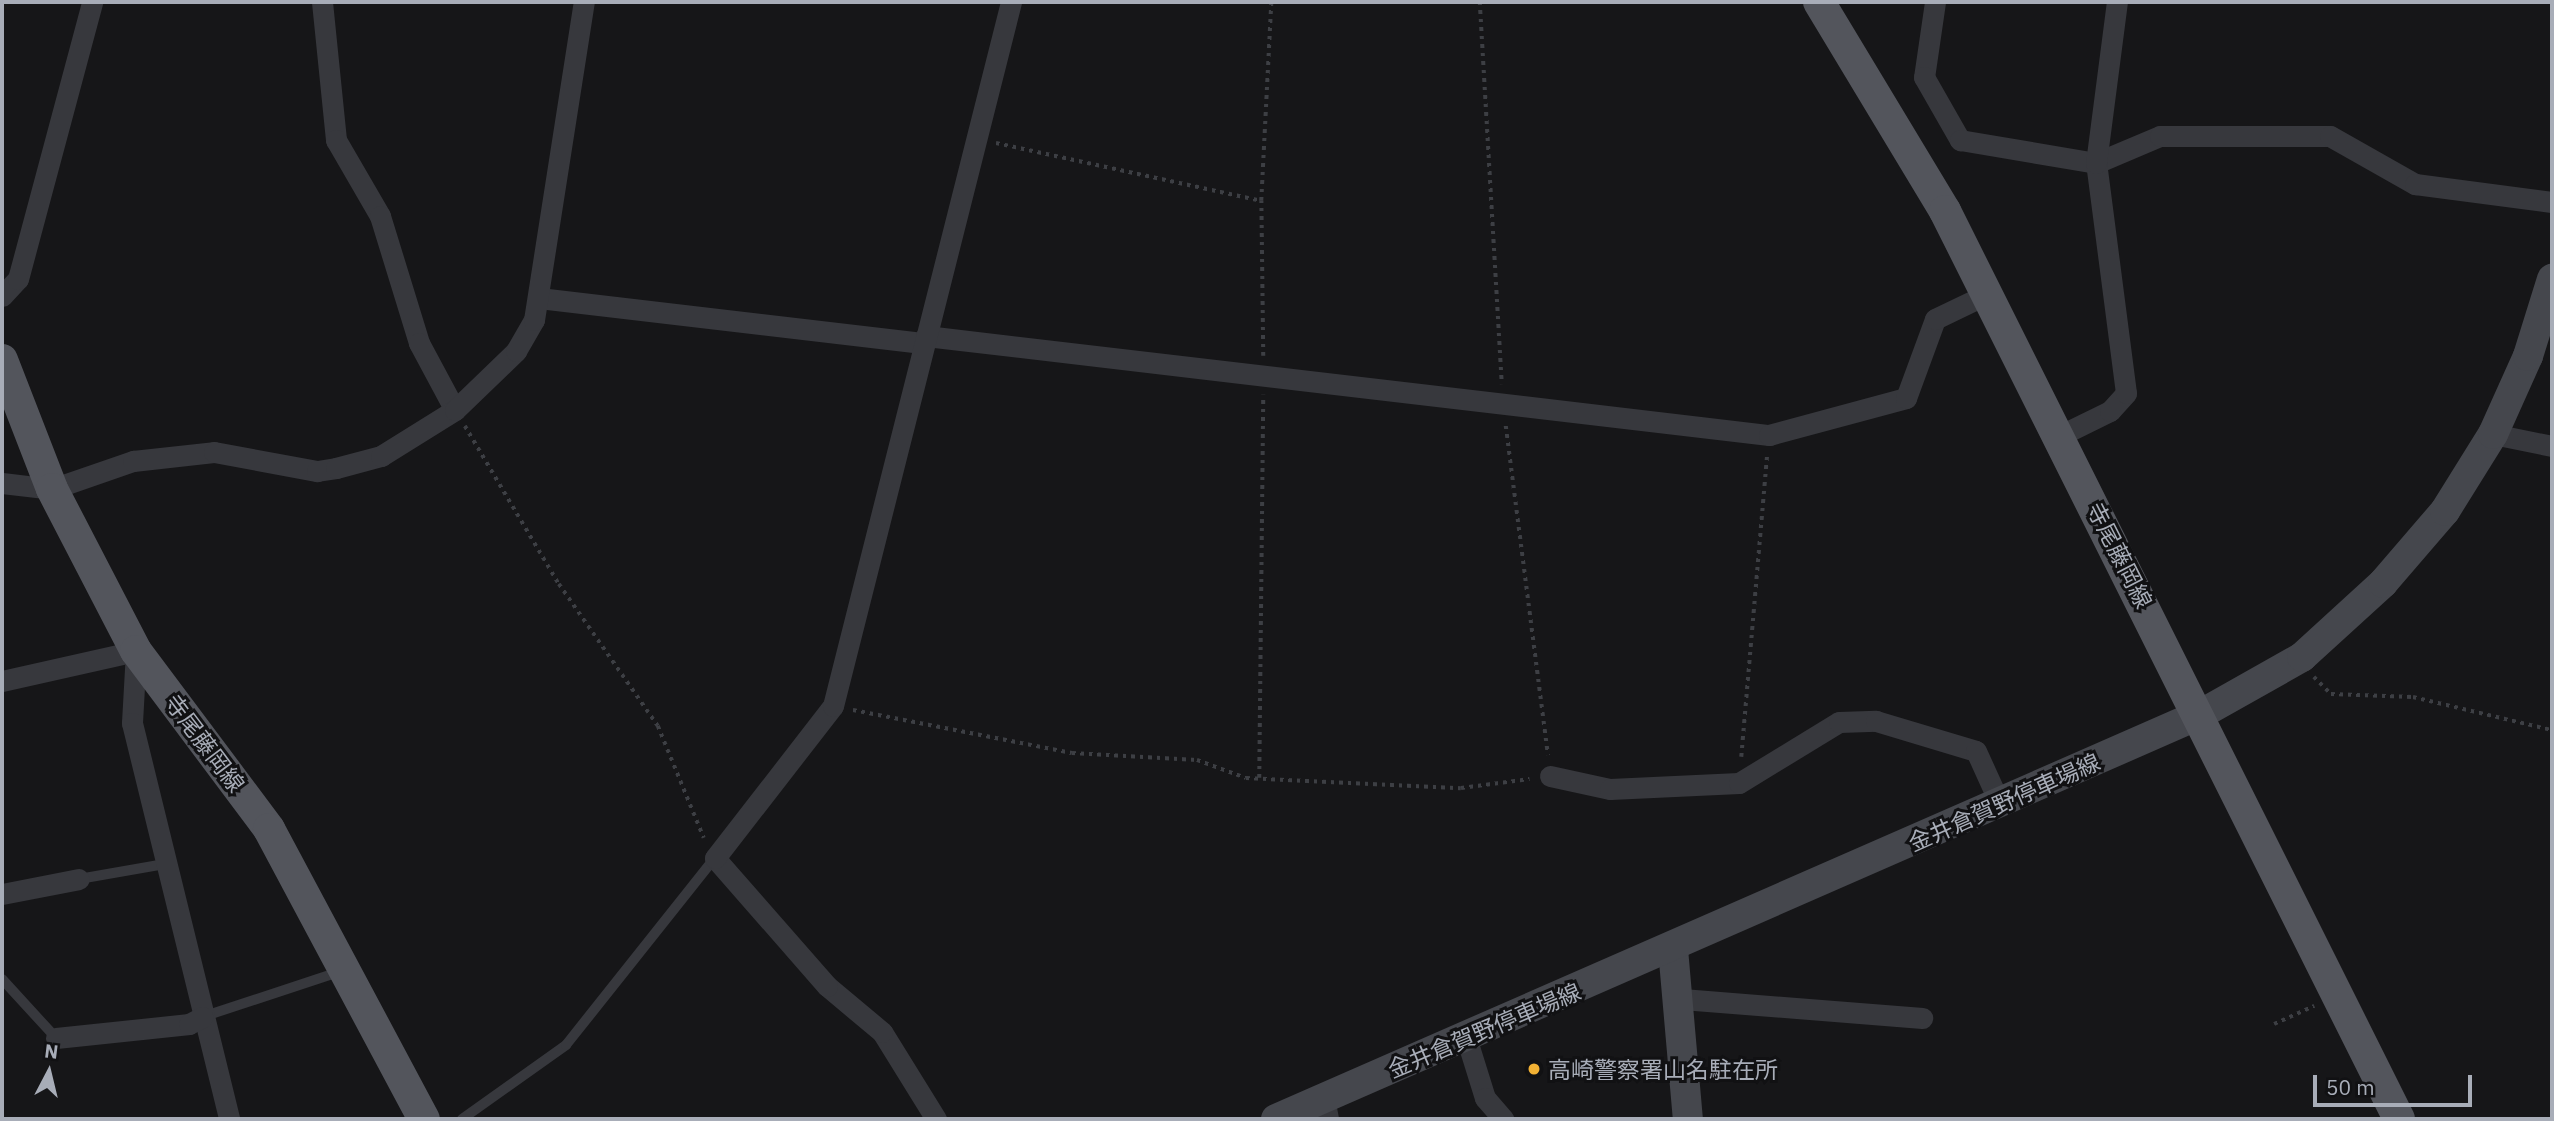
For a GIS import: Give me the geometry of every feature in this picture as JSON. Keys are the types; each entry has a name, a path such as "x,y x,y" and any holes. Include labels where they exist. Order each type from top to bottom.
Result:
{"main road":[{"name":"寺尾藤岡線","path":"1819,2 1945,211 2201,714 2399,1119"},
{"name":"金井倉賀野停車場線","path":"1276,1119 1326,1109 1466,1037 1673,949 2201,714 2302,657 2416,549 2493,434 2528,356 2552,279"},
{"name":"寺尾藤岡線","path":"2,360 52,489 136,651 269,829 349,969 424,1119"},
{"path":"1673,949 1682,999 1688,1119"}],"street":[{"path":"2,296 18,279 92,2"},
{"path":"322,2 336,140 380,216 419,343 455,410"},
{"path":"2,483 52,489 123,463 214,452 317,471 336,468 381,456 455,410 516,351 539,298 584,2"},
{"path":"936,1119 883,1032 827,986 715,858 833,706 1011,2"},
{"path":"1935,2 1924,77 1959,140 2096,163 2160,136 2330,136 2414,184 2552,202"},
{"path":"2059,436 2110,411 2126,393 2096,163 2117,2"},
{"path":"539,298 1769,435 1906,398 1935,319 1987,294"},
{"path":"2493,434 2552,446"},
{"path":"2,681 136,651 132,723 229,1119"},
{"path":"1550,776 1610,789 1739,783 1839,722 1876,721 1976,751 2000,804"},
{"path":"2,894 79,879"},
{"path":"1682,999 1922,1018"},
{"path":"56,1038 189,1024 202,1017"},
{"path":"1466,1037 1485,1098 1503,1119"}],"lane":[{"path":"462,1119 566,1045 715,858"},
{"path":"79,879 165,864"},
{"path":"202,1017 349,969"},
{"path":"2,979 56,1038"}],"path":[{"path":"977,139 1261,201"},
{"path":"455,410 559,584 658,726 715,858"},
{"path":"1739,783 1769,435"},
{"path":"2302,657 2331,694 2413,697 2552,730"},
{"path":"833,706 1072,753 1197,760 1246,778 1461,788 1550,776"},
{"path":"2274,1024 2338,995"}],"place":[{"name":"高崎警察署山名駐在所","path":"1534,1069"}]}
